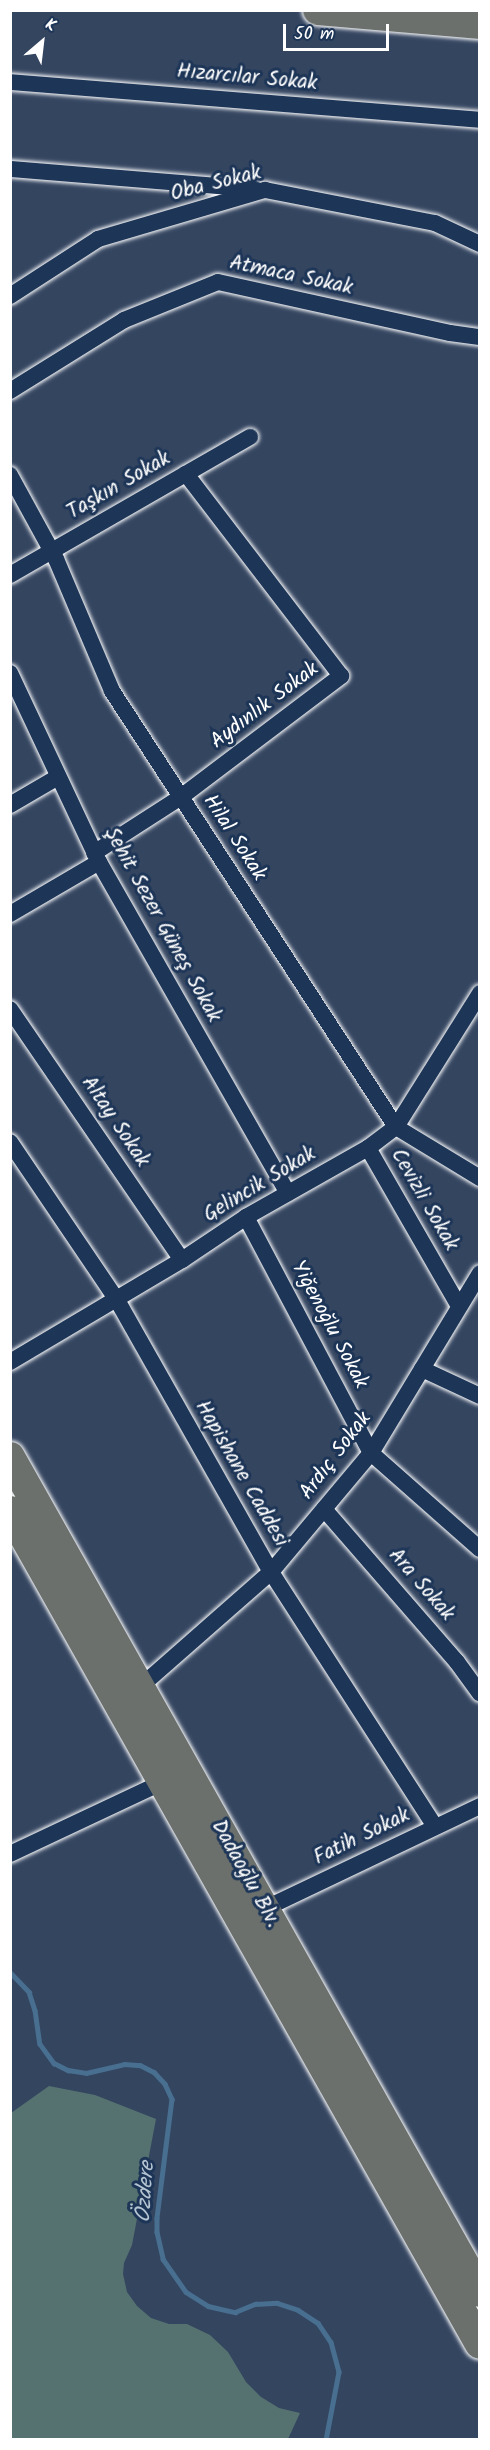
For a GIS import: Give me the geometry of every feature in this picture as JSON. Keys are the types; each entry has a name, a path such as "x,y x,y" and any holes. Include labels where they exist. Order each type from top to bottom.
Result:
{"highway":[{"path":"318,10 480,24"},
{"name":"Dadaoğlu Blv.","path":"10,1457 480,2292"},
{"name":"Dadaoğlu Blv.","path":"10,1511 480,2344"}],"street":[{"name":"Hızarcılar Sokak","path":"10,82 480,120"},
{"path":"10,170 265,190"},
{"name":"Oba Sokak","path":"10,296 98,239 265,190 435,223 480,244"},
{"name":"Atmaca Sokak","path":"10,391 124,320 218,282 450,333 480,337"},
{"name":"Taşkın Sokak","path":"10,575 250,437"},
{"name":"Aydınlık Sokak","path":"10,914 97,858 341,676 186,474"},
{"name":"Hilal Sokak","path":"10,475 52,551 112,691 396,1127 480,1178"},
{"name":"Şehit Sezer Güneş Sokak","path":"10,673 97,858 288,1193"},
{"path":"10,805 58,777"},
{"name":"Gelincik Sokak","path":"10,1362 117,1300 246,1217 368,1148 396,1127 477,1004"},
{"name":"Altay Sokak","path":"10,1009 182,1260"},
{"name":"Hapishane Caddesi","path":"10,1142 117,1300 271,1572 435,1826"},
{"name":"Cevizli Sokak","path":"368,1148 459,1306"},
{"name":"Yiğenoğlu Sokak","path":"246,1217 371,1453 480,1549"},
{"name":"Ardıç Sokak","path":"140,1687 271,1572 371,1453 480,1273"},
{"path":"422,1369 480,1396"},
{"name":"Ara Sokak","path":"324,1509 457,1662 480,1694"},
{"path":"10,1854 163,1782"},
{"name":"Fatih Sokak","path":"264,1909 480,1806"}],"green space":[{"path":"49,2086 95,2095 156,2119 132,2245 124,2263 123,2274 127,2292 137,2306 151,2318 169,2324 187,2324 210,2335 228,2352 246,2382 261,2397 279,2408 300,2413 288,2439 11,2439 11,2113"}],"waterway":[{"name":"Özdere","path":"10,1972 29,1992 35,2010 40,2044 54,2063 68,2070 86,2073 124,2064 140,2065 154,2072 165,2084 172,2099 157,2218 157,2232 163,2259 186,2292 208,2306 235,2312 255,2304 277,2303 298,2310 318,2323 331,2342 339,2372 326,2440"}]}
